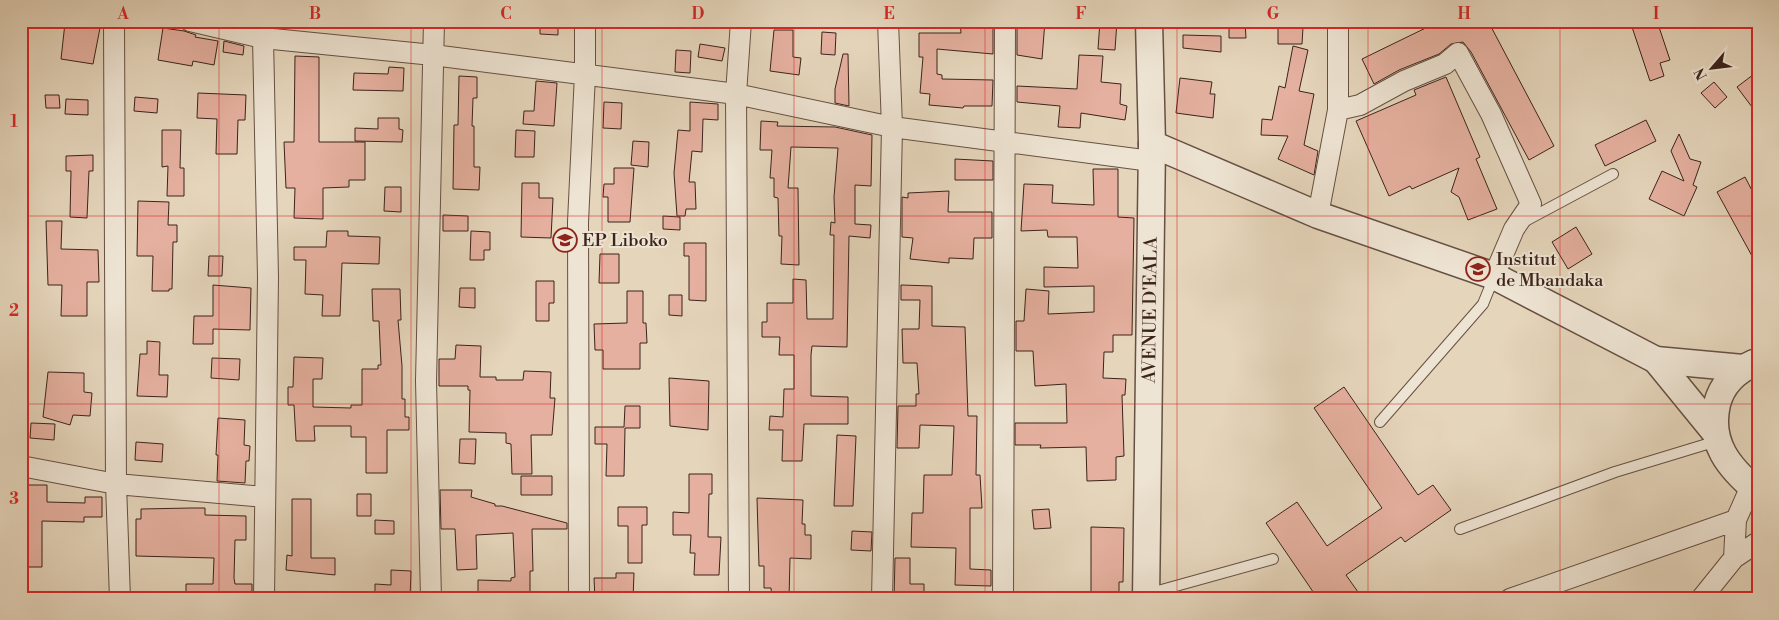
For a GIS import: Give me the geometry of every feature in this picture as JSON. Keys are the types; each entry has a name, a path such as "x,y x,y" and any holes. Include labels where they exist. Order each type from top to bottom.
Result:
{"street":[{"path":"114,21 116,484 120,599"},
{"path":"190,21 264,29 433,55 736,94 892,127 1005,141 1152,152 1318,215 1494,276 1656,360 1715,436 1728,462 1754,489 1736,520 1734,558"},
{"path":"431,599 426,381 434,21"},
{"path":"579,599 578,222 585,74 585,21"},
{"path":"739,599 736,94 741,21"},
{"path":"882,599 892,127 888,21"},
{"path":"1002,599 1005,21"},
{"name":"AVENUE D'EALA","path":"1146,597 1152,152 1149,21"},
{"path":"1318,215 1338,110 1338,21"},
{"path":"264,29 268,276 264,599"},
{"path":"1338,110 1360,105 1404,81 1445,64 1458,53 1492,114 1531,204 1514,229 1494,276"},
{"path":"1656,360 1750,364"},
{"path":"1715,436 1719,395 1726,384 1750,364"},
{"path":"21,466 116,484 264,497"},
{"path":"1510,599 1736,520"},
{"path":"1702,599 1734,558 1758,542"}],"lane":[{"path":"1514,229 1539,212 1563,202 1613,174"},
{"path":"1380,422 1479,310 1494,276"},
{"path":"1460,529 1715,436"},
{"path":"1146,597 1273,559"}],"building":[{"path":"540,21 558,21 558,35 540,34"},
{"path":"960,21 993,23 993,54 937,49 937,74 942,75 942,79 993,80 992,106 964,106 963,108 929,105 930,94 920,93 923,57 919,57 919,33 961,33"},
{"path":"1017,21 1045,21 1042,59 1017,55"},
{"path":"1100,21 1117,21 1115,50 1098,49"},
{"path":"1229,21 1245,21 1246,38 1229,38"},
{"path":"1440,21 1488,21 1554,146 1529,160 1471,52 1463,42 1451,44 1439,54 1399,70 1374,84 1362,59"},
{"path":"1630,21 1657,21 1670,60 1660,63 1664,76 1650,81"},
{"path":"65,23 100,28 93,64 61,59"},
{"path":"1278,26 1303,27 1302,44 1278,44"},
{"path":"163,28 184,31 196,35 195,37 218,41 214,65 193,61 192,66 158,60"},
{"path":"774,30 793,30 793,57 801,58 799,75 770,71"},
{"path":"822,32 836,33 835,55 821,54"},
{"path":"1183,35 1221,36 1221,52 1183,48"},
{"path":"224,41 244,46 243,55 223,52"},
{"path":"700,44 725,48 722,61 698,57"},
{"path":"1293,46 1308,50 1299,91 1314,94 1304,145 1318,151 1314,175 1278,159 1288,136 1261,135 1262,119 1272,120 1279,86 1285,88"},
{"path":"676,50 691,51 690,73 675,72"},
{"path":"843,54 848,54 849,106 835,103 835,89"},
{"path":"1079,55 1103,56 1101,82 1121,84 1120,104 1127,106 1125,120 1081,113 1080,128 1058,127 1060,106 1017,102 1017,86 1077,89"},
{"path":"295,56 319,57 319,142 365,142 365,180 349,180 349,187 323,188 323,219 294,218 295,188 286,188 284,142 294,142"},
{"path":"389,67 404,68 403,91 353,90 354,73 388,74"},
{"path":"1758,71 1758,115 1737,87"},
{"path":"459,76 477,77 477,98 473,98 472,126 474,126 474,167 480,167 479,190 453,189 454,125 458,125"},
{"path":"1446,77 1480,157 1476,159 1497,209 1468,220 1459,197 1451,192 1459,168 1412,189 1410,186 1389,196 1356,121 1416,95 1414,90"},
{"path":"1180,78 1212,82 1210,94 1215,94 1213,118 1176,113"},
{"path":"536,81 557,83 554,126 523,124 524,111 534,111"},
{"path":"1714,82 1727,97 1715,108 1701,93"},
{"path":"198,93 246,95 245,120 238,120 237,154 216,154 217,119 197,118"},
{"path":"45,95 59,95 60,108 46,108"},
{"path":"135,97 158,99 157,113 134,111"},
{"path":"66,99 88,100 88,115 65,114"},
{"path":"604,102 622,103 621,129 603,128"},
{"path":"690,102 718,104 718,120 703,119 702,152 692,151 689,182 695,182 696,209 686,209 685,216 677,216 674,173 678,130 690,131"},
{"path":"378,118 399,118 399,129 403,130 402,142 355,141 355,128 378,129"},
{"path":"1646,120 1656,141 1605,166 1595,145"},
{"path":"761,121 778,122 777,126 835,127 872,135 871,186 855,185 855,224 871,225 870,238 849,236 847,347 812,346 811,355 811,396 848,397 848,424 804,424 802,461 782,461 783,430 769,430 770,416 783,417 784,389 794,389 794,355 779,355 780,337 762,337 762,322 767,322 767,303 793,303 793,279 806,280 807,319 833,319 834,235 830,235 831,222 835,223 834,197 838,148 791,147 788,188 798,188 799,265 781,264 782,236 779,236 778,198 774,197 774,178 770,178 772,150 760,150"},
{"path":"162,130 181,130 180,168 184,168 184,196 167,196 168,166 162,167"},
{"path":"516,130 535,131 534,157 515,157"},
{"path":"1679,134 1690,159 1701,162 1693,185 1697,187 1684,216 1649,199 1662,171 1684,181 1671,151"},
{"path":"633,141 649,142 648,167 631,165"},
{"path":"93,155 93,171 89,171 87,218 70,217 71,171 66,171 66,156"},
{"path":"955,159 993,161 993,180 955,180"},
{"path":"614,168 634,168 630,222 608,222 608,197 603,197 604,184 614,184"},
{"path":"1093,169 1118,169 1118,217 1134,218 1132,335 1113,335 1113,352 1104,352 1103,378 1126,379 1125,395 1122,395 1124,456 1116,457 1116,480 1087,481 1086,447 1040,448 1041,445 1015,445 1015,423 1067,423 1066,384 1035,386 1033,351 1016,351 1016,321 1024,321 1026,289 1049,291 1048,314 1094,312 1094,286 1044,287 1044,267 1078,268 1077,237 1048,237 1047,230 1021,231 1024,184 1053,185 1052,203 1094,205"},
{"path":"1745,177 1758,202 1758,267 1717,192"},
{"path":"522,183 539,183 539,198 553,198 551,238 521,237"},
{"path":"385,187 401,187 401,212 384,211"},
{"path":"949,191 948,212 992,212 992,238 974,238 973,259 949,258 949,263 910,259 913,238 902,237 902,197 908,198 908,193"},
{"path":"138,201 169,202 168,225 177,225 177,242 173,242 172,289 169,289 169,291 152,291 153,256 137,256"},
{"path":"443,215 468,216 468,231 443,231"},
{"path":"663,216 680,217 680,230 663,229"},
{"path":"46,221 62,221 61,249 98,250 99,282 87,282 87,316 61,316 62,285 48,285"},
{"path":"1576,227 1592,254 1568,269 1552,242"},
{"path":"327,231 348,231 348,236 380,237 379,264 342,263 340,316 322,316 323,295 305,294 306,260 294,260 294,247 326,247"},
{"path":"471,231 490,232 490,250 484,250 484,260 470,260"},
{"path":"684,243 706,243 706,301 689,300 689,256 684,256"},
{"path":"600,254 619,254 619,283 599,283"},
{"path":"209,256 223,256 222,276 208,276"},
{"path":"536,281 554,281 554,303 549,303 549,321 536,321"},
{"path":"213,285 251,288 250,330 213,329 213,344 193,344 194,316 213,316"},
{"path":"901,285 932,286 932,326 965,327 968,416 977,416 976,475 980,475 982,508 970,508 970,569 991,570 991,586 955,585 956,548 911,547 912,513 923,513 924,475 952,475 954,426 920,425 919,448 897,448 898,406 916,406 916,394 919,394 917,363 903,363 902,329 919,329 920,300 901,300"},
{"path":"460,288 475,288 475,308 459,307"},
{"path":"372,289 400,289 401,320 398,320 402,366 402,399 405,399 405,417 409,417 409,430 387,430 387,473 366,473 366,437 351,437 351,426 314,426 315,441 296,441 294,405 288,405 288,387 293,387 294,357 323,358 322,379 313,379 313,407 351,408 351,405 362,405 362,369 378,369 378,365 381,365 379,321 373,321"},
{"path":"627,291 643,291 643,323 646,323 647,343 640,343 640,369 603,369 603,350 595,350 594,324 627,323"},
{"path":"669,295 682,295 682,316 669,315"},
{"path":"147,341 160,342 159,375 168,375 167,397 137,396 140,354 147,354"},
{"path":"456,345 481,346 480,377 496,377 496,380 523,380 524,371 551,372 550,398 555,398 552,435 531,435 532,474 512,474 511,444 506,443 506,433 469,432 470,390 468,390 468,386 439,386 439,359 455,359"},
{"path":"212,358 240,359 239,380 211,378"},
{"path":"48,372 84,373 84,392 92,393 90,416 73,415 70,425 43,417"},
{"path":"669,378 709,381 708,430 670,426"},
{"path":"1344,387 1418,495 1433,485 1451,510 1405,542 1401,537 1346,575 1363,599 1318,599 1266,523 1297,502 1327,546 1382,508 1314,408"},
{"path":"625,406 640,406 640,428 625,428 624,476 606,476 607,444 595,444 595,427 624,427"},
{"path":"218,418 245,420 244,445 250,446 249,461 246,461 245,483 217,481"},
{"path":"31,423 55,424 54,440 30,438"},
{"path":"837,435 856,436 853,506 834,506"},
{"path":"460,439 476,439 475,464 459,463"},
{"path":"136,442 163,444 162,462 135,460"},
{"path":"689,474 712,474 712,494 709,494 708,537 721,537 719,575 694,575 695,553 690,553 691,535 673,535 673,512 689,513"},
{"path":"521,476 552,476 552,495 521,495"},
{"path":"21,485 47,485 47,502 85,503 85,497 102,497 102,517 84,517 84,522 42,521 42,567 21,567 21,547 26,547 27,520 21,520"},
{"path":"440,490 472,490 471,497 495,504 495,506 502,506 567,523 567,529 532,529 533,571 530,571 530,599 478,599 478,580 511,581 511,578 515,577 513,533 476,535 477,569 457,570 455,529 441,529"},
{"path":"357,494 371,494 371,516 357,516"},
{"path":"757,498 803,500 802,524 805,524 805,535 811,535 811,559 790,558 789,599 772,599 771,588 764,588 764,566 759,566"},
{"path":"292,499 311,499 311,558 335,558 335,575 286,570 287,555 292,556"},
{"path":"618,507 647,507 647,525 642,525 642,563 628,563 628,526 618,526"},
{"path":"205,508 205,515 246,516 246,540 235,540 234,578 235,584 252,584 252,599 186,599 186,584 213,584 214,558 136,556 136,519 141,519 141,509"},
{"path":"1049,509 1051,528 1034,529 1032,510"},
{"path":"375,520 394,521 394,534 375,534"},
{"path":"1091,527 1124,528 1123,582 1119,582 1119,599 1091,599"},
{"path":"852,531 872,532 871,551 851,550"},
{"path":"895,558 910,558 910,584 924,584 924,599 894,599"},
{"path":"391,570 411,571 410,599 375,599 375,584 391,585"},
{"path":"616,573 634,573 633,599 595,599 594,578 616,578"}],"place":[{"name":"EP Liboko","path":"565,240"},
{"name":"Institut de Mbandaka","path":"1478,269"}]}
